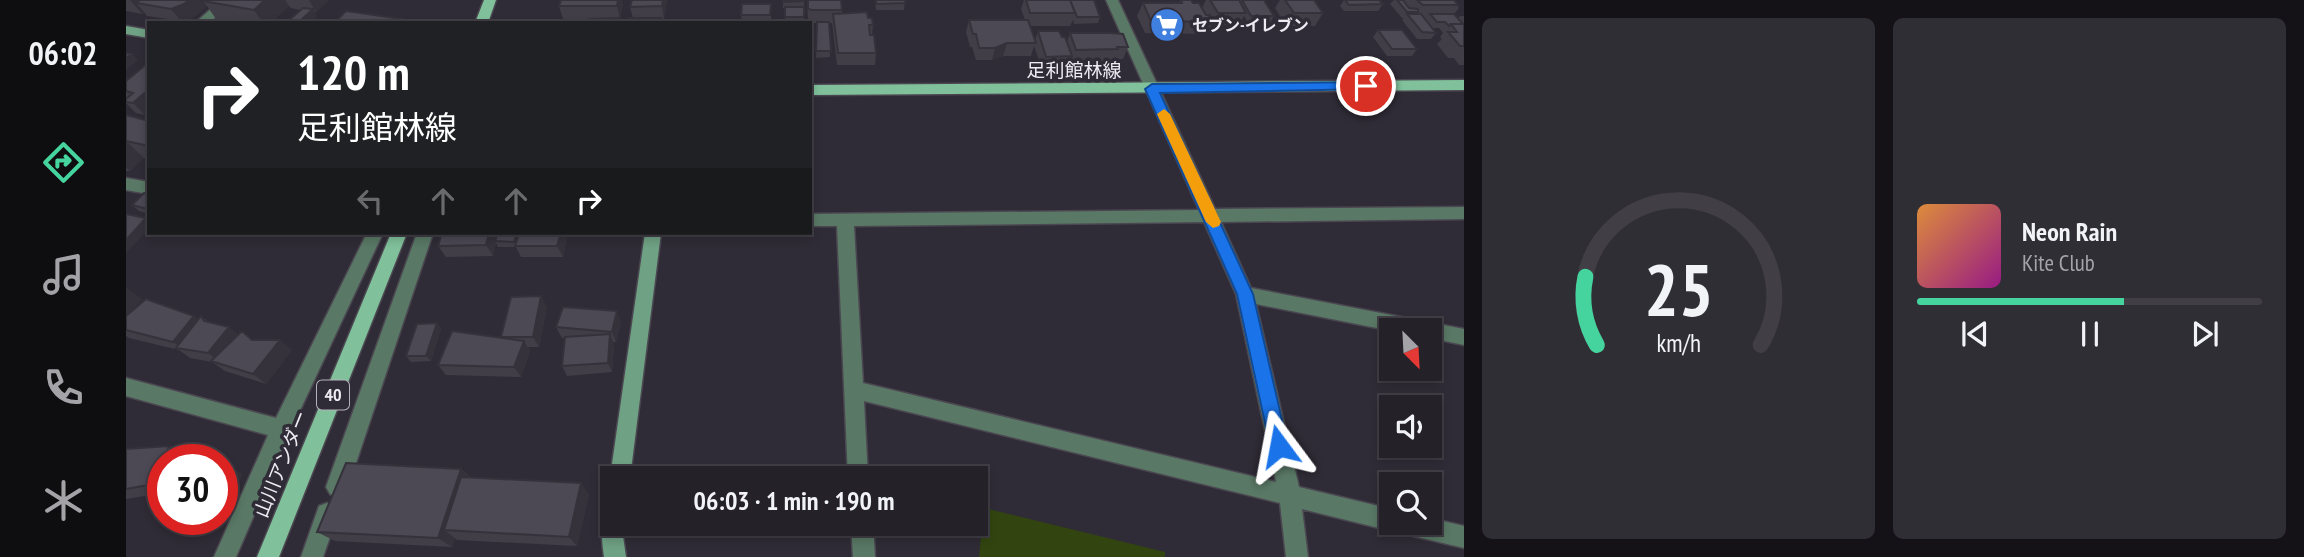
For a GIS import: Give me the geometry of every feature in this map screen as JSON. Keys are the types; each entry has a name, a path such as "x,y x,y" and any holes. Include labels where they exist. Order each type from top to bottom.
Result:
{"main road":[{"path":"482,21 490,0"},
{"name":"足利館林線","path":"812,90 1464,85"},
{"name":"山川アンダー","path":"268,557 398,235"}],"street":[{"path":"203,21 229,0"},
{"path":"1112,0 1245,294 1290,496 1297,557"},
{"path":"126,30 147,34"},
{"path":"126,184 147,188"},
{"path":"812,220 1464,213"},
{"path":"845,220 857,466"},
{"path":"225,557 368,235"},
{"path":"312,557 424,235"},
{"path":"622,466 653,235"},
{"path":"1245,294 1464,337"},
{"path":"126,387 281,429"},
{"path":"852,389 1379,517"},
{"path":"1442,532 1464,537"},
{"path":"612,536 615,557"},
{"path":"863,536 864,557"}],"green space":[{"path":"988,509 1165,552 1165,557 979,557 981,536 988,536"}],"building":[{"path":"140,0 189,0 171,9 136,3"},
{"path":"265,0 254,10 203,1"},
{"path":"561,0 618,0 617,6 559,6"},
{"path":"632,0 663,0 662,6 630,7"},
{"path":"804,0 804,1 783,2"},
{"path":"808,0 841,0 842,10 811,10 808,8"},
{"path":"876,0 905,0 905,3 876,4"},
{"path":"1026,0 1070,0 1075,13 1030,13"},
{"path":"1070,0 1094,0 1100,17 1077,17"},
{"path":"1181,0 1199,3 1214,22 1151,21 1143,3 1182,3"},
{"path":"1210,0 1239,0 1246,13 1218,13"},
{"path":"1242,0 1264,0 1274,16 1251,16"},
{"path":"1285,0 1314,0 1323,13 1294,13"},
{"path":"1345,0 1379,0 1383,4 1349,5"},
{"path":"1397,0 1403,0 1409,8 1418,9 1418,12 1407,12"},
{"path":"1417,0 1454,0 1458,5 1423,5"},
{"path":"742,4 771,4 770,15 741,15"},
{"path":"785,7 804,7 804,17 785,17"},
{"path":"303,8 313,9 300,21 289,20"},
{"path":"346,11 402,19 400,21 336,21"},
{"path":"867,12 868,18 872,18 873,25 869,25 870,35 874,35 876,53 838,53 833,14"},
{"path":"1407,14 1421,14 1436,33 1422,32"},
{"path":"1430,14 1454,14 1463,24 1449,26 1445,22 1437,22"},
{"path":"620,18 619,21 589,19"},
{"path":"629,18 661,18 660,21 628,21"},
{"path":"508,20 540,20 540,21"},
{"path":"548,20 580,20 580,21"},
{"path":"969,20 1028,20 1036,43 1007,43 995,48 979,48"},
{"path":"817,22 829,22 831,51 816,51"},
{"path":"812,23 813,23 812,45"},
{"path":"1451,24 1464,24 1464,46 1460,46 1448,32 1457,32"},
{"path":"1378,30 1402,30 1417,49 1392,49"},
{"path":"1038,31 1059,31 1062,37 1065,37 1072,56 1046,57"},
{"path":"1070,33 1123,34 1128,47 1076,50"},
{"path":"147,64 147,91 133,103 126,102 133,93 126,91 126,81"},
{"path":"126,115 147,120 147,146 126,141"},
{"path":"144,193 147,194 147,209 132,205"},
{"path":"126,214 146,218 126,240"},
{"path":"441,235 488,235 486,245 438,246"},
{"path":"497,235 516,235 514,242 495,241"},
{"path":"518,235 560,235 557,246 515,246"},
{"path":"541,296 533,337 501,337 511,297"},
{"path":"146,299 194,316 173,342 126,330 126,316"},
{"path":"563,307 617,311 612,332 556,327"},
{"path":"201,316 204,321 229,327 208,353 176,348"},
{"path":"437,323 426,356 406,356 417,324"},
{"path":"242,331 252,340 280,340 253,374 211,361"},
{"path":"452,331 524,341 514,367 438,365"},
{"path":"610,334 608,363 562,366 565,337"},
{"path":"147,448 147,485 126,489 126,449"},
{"path":"346,463 461,469 438,538 317,532"},
{"path":"461,477 581,483 569,537 444,530"}],"slow traffic":[{"path":"1164,114 1213,222"}],"place":[{"name":"セブン-イレブン","path":"1167,25"}],"route":[{"path":"1279,446 1245,294 1152,89 1366,86"}]}
